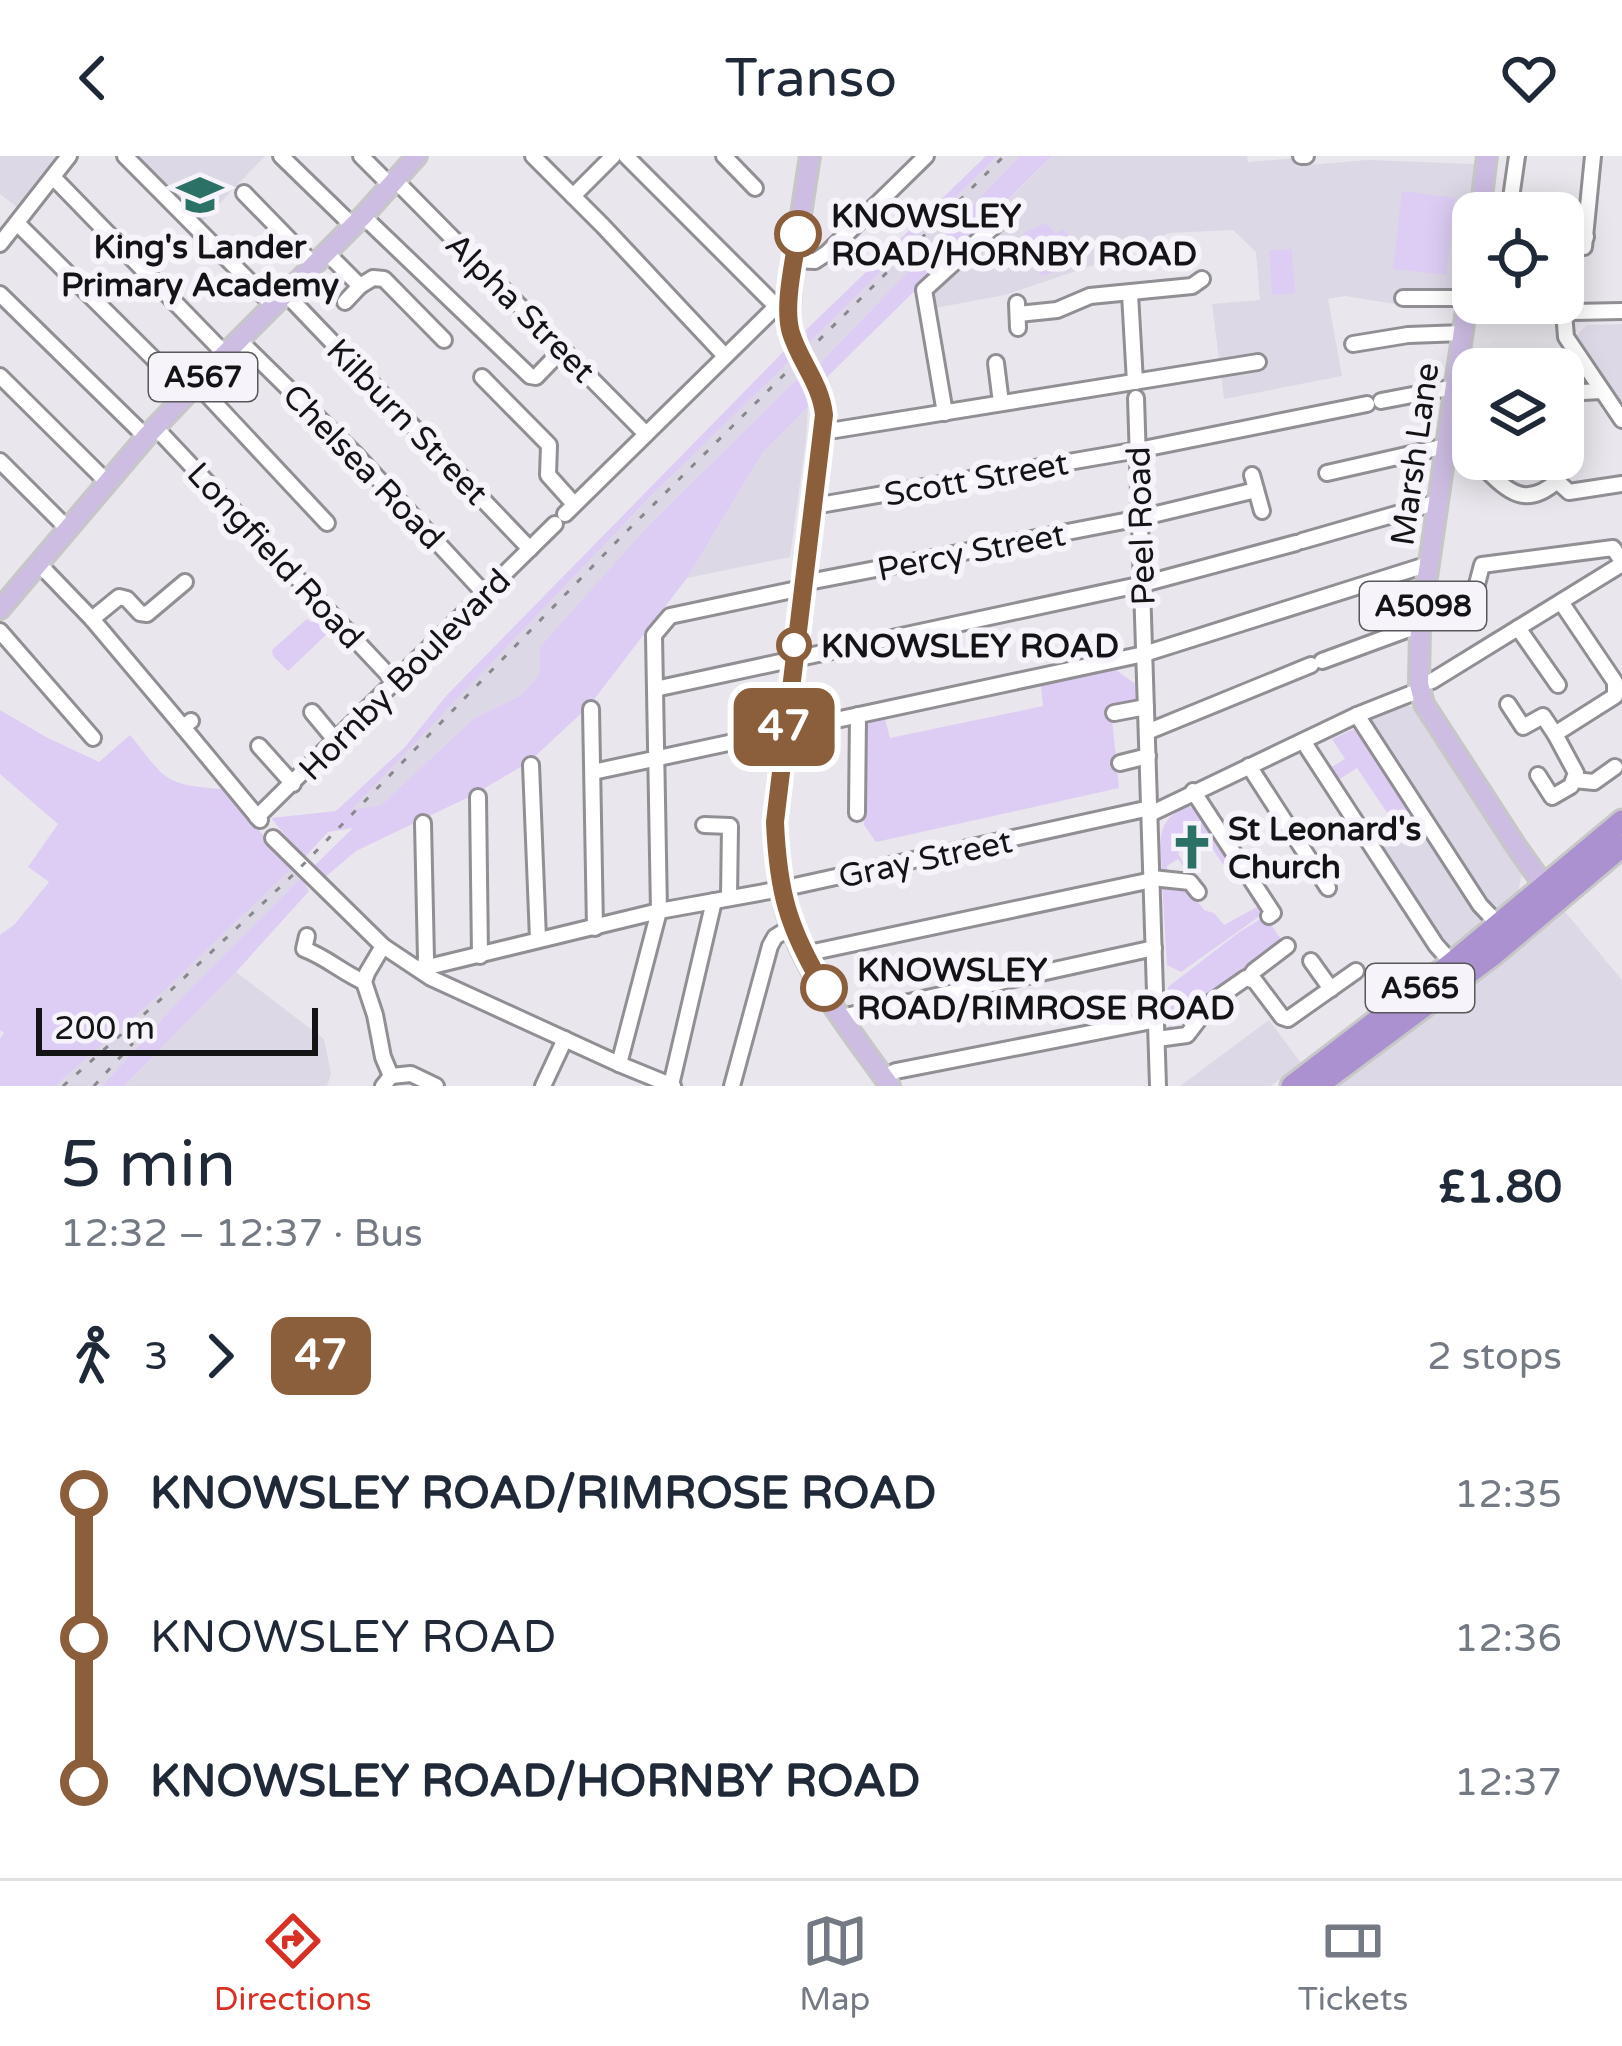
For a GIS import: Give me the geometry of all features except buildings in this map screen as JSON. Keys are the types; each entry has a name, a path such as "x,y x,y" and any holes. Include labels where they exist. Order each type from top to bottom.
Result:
{"highway":[{"name":"A565","path":"1309,1083 1494,954 1622,821"},
{"name":"A565","path":"1309,1083 1498,924 1622,846"}],"main road":[{"name":"A567","path":"0,609 151,433 417,156"},
{"path":"810,156 794,260 783,298 791,334 821,396 823,432 775,822 781,889 791,927 842,1017 887,1082"},
{"path":"1483,192 1487,156"},
{"name":"Marsh Lane","path":"1452,399 1420,626 1419,687 1424,704 1452,748 1551,894"}],"street":[{"path":"0,244 68,156"},
{"name":"Kilburn Street","path":"124,156 280,300 530,549"},
{"path":"281,156 530,376 536,377 563,349"},
{"name":"Alpha Street","path":"361,156 646,434"},
{"path":"533,156 577,192 725,356"},
{"path":"577,192 613,156"},
{"path":"626,156 783,298"},
{"path":"724,156 755,188"},
{"path":"1512,192 1517,156"},
{"path":"1584,242 1593,156"},
{"path":"794,260 815,261 827,254 917,160"},
{"name":"Chelsea Road","path":"53,177 358,457 485,594"},
{"path":"244,193 360,286"},
{"path":"945,413 924,290 1005,216"},
{"path":"17,223 327,523"},
{"path":"345,302 373,278 384,279 435,339"},
{"path":"1018,315 1057,310 1090,296 1192,286 1202,279"},
{"name":"Longfield Road","path":"0,294 151,433 395,682"},
{"name":"Peel Road","path":"1130,294 1148,756 1155,809 1152,879 1158,1086"},
{"name":"Hornby Boulevard","path":"92,619 187,724 257,816 783,298"},
{"path":"1402,298 1452,311"},
{"path":"1584,312 1622,311"},
{"path":"1353,344 1371,349 1452,319"},
{"path":"1565,324 1566,337 1622,419"},
{"path":"823,432 1001,403 1185,382 1258,362"},
{"path":"996,363 1001,403"},
{"path":"0,376 107,482"},
{"path":"485,387 549,445 548,475 565,514"},
{"name":"Scott Street","path":"814,506 1452,391"},
{"path":"1584,392 1602,391"},
{"path":"1327,473 1452,446"},
{"path":"0,461 68,529"},
{"path":"1497,480 1510,493 1526,496 1544,492 1557,481 1569,492 1622,484"},
{"name":"Percy Street","path":"655,688 654,635 670,616 1140,518 1254,482 1262,511"},
{"path":"620,1064 659,911 655,688 1143,584 1438,502"},
{"path":"1475,592 1483,565 1613,548 1622,562"},
{"name":"Gray Street","path":"422,969 659,911 1155,809 1432,681 1622,562"},
{"path":"39,564 92,619 119,597 147,614 185,581"},
{"path":"593,772 1144,654 1359,577 1395,574 1429,564"},
{"path":"1555,734 1615,696 1615,682 1561,602"},
{"path":"1147,732 1420,626"},
{"path":"1518,628 1558,686"},
{"path":"0,631 93,737"},
{"path":"1508,704 1523,727 1543,716 1576,772 1571,786 1552,797 1538,775"},
{"path":"1114,713 1146,707"},
{"path":"591,709 595,928"},
{"path":"312,712 336,741"},
{"path":"857,813 858,715"},
{"path":"1357,716 1480,905 1498,924"},
{"path":"1303,741 1452,963"},
{"path":"259,746 293,784"},
{"path":"1120,763 1148,756"},
{"path":"531,765 538,939"},
{"path":"1249,766 1328,888"},
{"path":"1574,780 1594,782 1615,767"},
{"path":"1193,791 1274,913 1269,916"},
{"path":"478,797 480,956"},
{"path":"422,969 427,959 423,823"},
{"path":"273,838 383,946 431,977 672,1086 721,899 730,826 704,825"},
{"path":"804,954 1152,879 1190,882 1198,892"},
{"path":"732,1086 770,946 791,927"},
{"path":"307,936 304,949 364,982"},
{"path":"383,946 364,982 387,1081 411,1074 436,1086"},
{"path":"1157,1039 1187,1035 1213,1001 1287,946"},
{"path":"842,1017 1154,948"},
{"path":"1311,961 1331,988"},
{"path":"1249,978 1285,1018 1356,971"},
{"path":"887,1082 896,1071 1157,1020"},
{"path":"543,1086 565,1039"}],"shaded area":[{"path":"0,156 64,156 22,211 0,194"},
{"name":"King's Lander Primary Academy","path":"131,156 265,156 201,223"},
{"path":"986,156 997,156 808,344 806,330"},
{"path":"997,156 1020,156 818,365 808,344"},
{"path":"1020,156 1052,156 826,378 818,365"},
{"path":"1052,156 1247,156 1248,162 1295,158 1296,166 1367,160 1475,164 1471,192 1452,192 1452,291 1402,294 1401,305 1345,296 1328,299 1342,376 1224,399 1212,304 1260,300 1256,252 1233,230 1169,233 1120,256 1005,295 935,308 931,290 999,228 988,220"},
{"path":"1402,191 1452,198 1446,275 1393,269"},
{"path":"1046,223 1056,234 1063,229 1082,250 1070,256 1073,266 1041,276 1023,233"},
{"path":"1292,249 1295,293 1272,295 1269,250"},
{"path":"1622,324 1622,408 1578,344 1576,336 1587,325"},
{"path":"787,348 793,358 646,501 351,810 381,805 473,719 520,696 540,674 540,647 652,522 801,375 808,407 763,452 687,578 589,706 529,762 473,795 356,851 324,878 313,867 353,828 328,832 304,858 271,818 336,811 405,747 447,695"},
{"path":"793,358 801,375 652,522 520,696 473,719 381,805 349,811 646,501"},
{"path":"808,407 790,557 687,578 763,452"},
{"path":"324,618 333,628 288,671 272,650 307,619 320,622"},
{"path":"1116,670 1137,685 1137,703 1111,709 1119,788 876,842 864,825 866,723 885,719 890,738 1043,706 1041,686"},
{"path":"1406,705 1416,708 1522,873 1517,897 1495,914 1369,721"},
{"path":"0,710 99,762 130,735 167,777 222,789 292,868 165,990 55,1086 0,1086 4,1033 0,1030 0,935 49,882 28,867 58,824 0,774"},
{"path":"1354,729 1417,822 1400,832 1357,768 1338,780 1330,768 1345,759 1332,739"},
{"path":"1189,806 1199,813 1258,901 1254,904 1236,872 1230,875 1206,839 1178,853 1189,874 1178,859 1167,866 1168,875 1162,874 1164,825"},
{"path":"1417,822 1484,923 1451,948 1378,845"},
{"path":"292,868 301,878 184,995 102,1086 55,1086 165,990"},
{"path":"301,878 309,891 236,972 124,1086 102,1086 184,995"},
{"path":"1162,882 1183,882 1204,910 1224,925 1259,906 1264,913 1181,972 1167,965"},
{"path":"1557,902 1622,980 1622,1086 1317,1086"},
{"path":"1259,920 1268,920 1283,942 1169,1028 1168,987"},
{"path":"236,972 324,1039 331,1074 327,1086 124,1086"},
{"path":"1269,1020 1301,1063 1271,1086 1180,1086"}],"railway":[{"path":"63,1086 296,872 623,535 1004,156"},
{"path":"94,1086 133,1043"}],"bus line":[{"name":"47","path":"798,234 790,326 819,389 824,415 775,822 785,908 824,988"}],"place":[{"name":"King's Lander Primary Academy","path":"200,195"},
{"name":"KNOWSLEY ROAD/HORNBY ROAD","path":"798,234"},
{"name":"KNOWSLEY ROAD","path":"794,645"},
{"name":"St Leonard's Church","path":"1192,847"},
{"name":"KNOWSLEY ROAD/RIMROSE ROAD","path":"824,988"}]}
